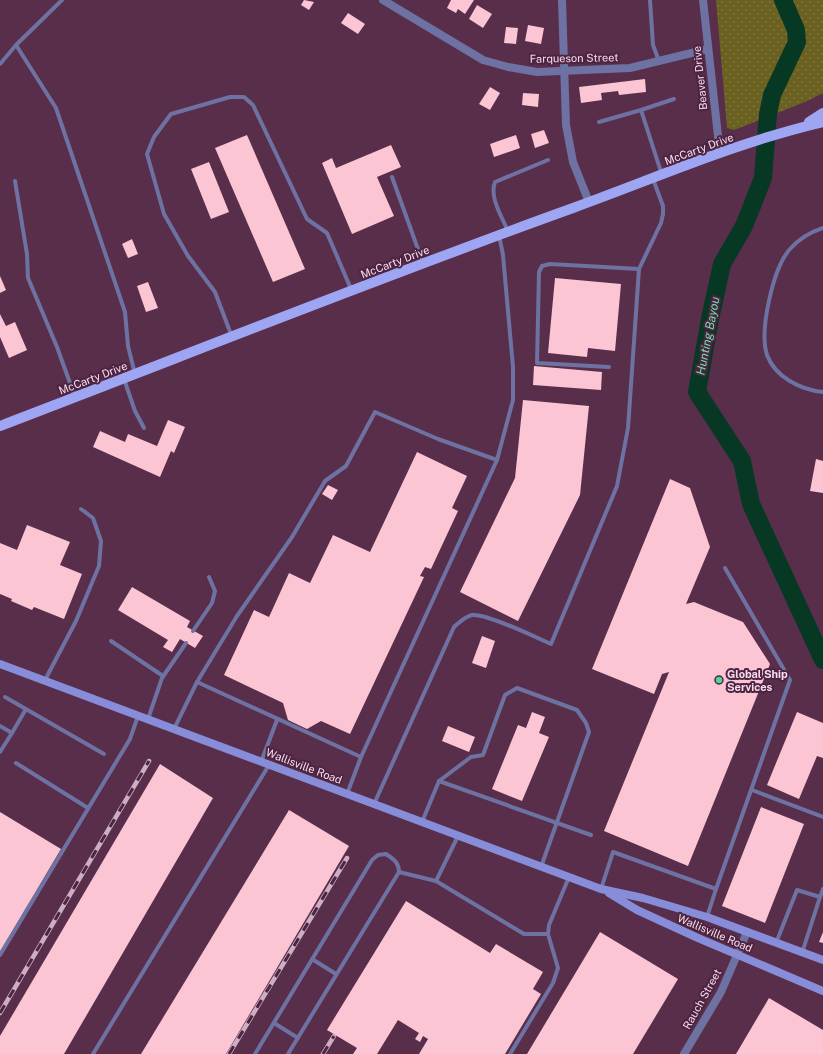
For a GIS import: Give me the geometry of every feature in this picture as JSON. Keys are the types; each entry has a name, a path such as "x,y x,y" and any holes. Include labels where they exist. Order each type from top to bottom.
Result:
{"main road":[{"name":"McCarty Drive","path":"802,127 823,113"},
{"name":"McCarty Drive","path":"0,426 503,233 732,149 823,122"},
{"name":"Wallisville Road","path":"0,664 601,889 707,917 823,960"},
{"name":"Wallisville Road","path":"601,889 636,910 823,991"}],"street":[{"name":"Farqueson Street","path":"383,0 483,60 508,68 537,72 623,68 659,62 708,49"},
{"path":"562,0 563,71 566,125 574,162 589,202"},
{"name":"Beaver Drive","path":"703,0 720,154"},
{"name":"Rauch Street","path":"684,1054 721,992 747,932"}],"lane":[{"path":"0,64 16,45 62,0"},
{"path":"650,0 653,45 659,62"},
{"path":"16,45 56,108 125,312 128,346 136,374"},
{"path":"232,337 215,292 188,256 167,220 147,154 154,137 171,114 230,97 244,97 253,105 307,219 327,233 352,291"},
{"path":"599,122 674,99"},
{"path":"374,804 454,627 464,617 473,615 485,617 551,644 617,486 628,428 638,269 661,223 663,214 657,177 641,110"},
{"path":"347,794 361,757 497,460 513,400 513,367 503,255 503,233 492,188 495,182 548,160"},
{"path":"392,177 423,264"},
{"path":"15,181 26,254 28,278 57,347 75,397"},
{"path":"823,228 810,232 789,250 777,273 769,302 763,337 767,355 776,369 789,382 823,392"},
{"path":"609,368 537,363 539,272 542,266 550,264 638,269"},
{"path":"124,379 135,411 144,428"},
{"path":"174,729 197,682 237,616 292,537 325,480 346,466 375,412 497,460"},
{"path":"44,680 76,621 99,566 101,541 93,518 81,508"},
{"path":"707,917 790,680 725,568"},
{"path":"194,631 212,603 215,591 209,577"},
{"path":"111,641 163,676"},
{"path":"148,719 163,676 186,643"},
{"path":"197,682 277,720 361,757"},
{"path":"422,822 439,780 471,757 483,755 505,695 517,688 570,707 577,710 586,723 589,732 541,867"},
{"path":"5,697 104,754"},
{"path":"0,752 26,709"},
{"path":"0,955 130,739 139,716"},
{"path":"261,762 277,720"},
{"path":"0,726 12,733"},
{"path":"16,763 88,808"},
{"path":"94,1054 269,765"},
{"path":"439,780 591,835"},
{"path":"752,790 823,817"},
{"path":"436,881 458,835"},
{"path":"601,889 613,852 716,889"},
{"path":"255,1054 372,860 378,855 386,854 394,859 399,866 398,872 288,1054"},
{"path":"398,872 436,881 524,934 548,934"},
{"path":"510,1054 553,983 558,968 548,934 549,925 569,877"},
{"path":"802,953 823,889"},
{"path":"776,943 797,890 820,897"},
{"path":"312,959 336,974"},
{"path":"274,1023 298,1038"}],"shaded area":[{"path":"716,0 823,0 823,93 805,102 734,130 727,128"}],"building":[{"path":"304,0 314,2 309,10 301,5"},
{"path":"451,0 474,0 465,14 458,9 456,13 447,8"},
{"path":"477,5 492,14 483,28 469,19"},
{"path":"348,13 365,24 358,34 341,23"},
{"path":"528,25 544,28 541,44 525,41"},
{"path":"506,27 518,28 516,44 504,43"},
{"path":"645,79 646,92 619,95 618,91 601,93 602,100 581,103 579,87"},
{"path":"490,87 500,93 490,110 479,104"},
{"path":"523,93 539,94 538,107 522,105"},
{"path":"544,130 549,143 535,148 531,134"},
{"path":"247,135 305,269 273,282 215,148"},
{"path":"516,135 520,148 494,157 490,144"},
{"path":"391,145 401,167 377,177 394,216 352,234 322,163 332,158 336,168"},
{"path":"209,162 229,212 211,219 191,169"},
{"path":"132,239 138,254 128,258 122,244"},
{"path":"0,276 6,290 0,293"},
{"path":"555,278 621,284 615,351 588,348 587,357 548,353"},
{"path":"148,282 158,308 146,312 137,286"},
{"path":"0,314 6,326 15,322 27,350 9,358 0,337"},
{"path":"534,366 602,372 601,390 533,385"},
{"path":"523,400 589,406 580,495 518,621 460,592 515,478"},
{"path":"168,420 185,427 174,453 171,451 160,477 93,447 100,431 125,442 128,434 157,446"},
{"path":"417,452 467,476 452,508 458,511 431,569 425,567 420,576 424,577 350,734 321,721 307,729 288,720 283,703 224,675 254,610 269,617 289,573 310,583 333,535 370,552"},
{"path":"816,459 823,461 823,493 810,491"},
{"path":"670,479 690,488 710,547 686,604 694,602 743,622 770,664 688,866 604,831 669,672 662,674 654,694 592,669"},
{"path":"328,485 338,490 332,500 322,494"},
{"path":"27,525 70,542 60,565 82,574 64,619 34,607 32,610 11,601 12,599 0,594 0,543 17,550"},
{"path":"132,587 190,621 187,627 203,636 195,648 180,639 172,652 163,647 168,640 118,610"},
{"path":"482,636 495,641 486,668 472,663"},
{"path":"532,712 545,717 539,733 549,737 522,801 492,789 518,725 526,728"},
{"path":"797,712 823,723 823,758 817,756 799,799 767,785"},
{"path":"448,726 475,737 469,752 442,741"},
{"path":"160,764 213,798 64,1054 0,1054 0,1036"},
{"path":"761,807 804,824 765,923 722,906"},
{"path":"289,810 349,846 226,1054 141,1054"},
{"path":"0,812 61,849 0,952"},
{"path":"406,901 490,953 496,944 543,972 533,989 541,994 505,1054 419,1054 428,1039 423,1036 420,1042 415,1039 419,1033 398,1020 377,1054 353,1054 357,1048 327,1030"},
{"path":"600,932 678,979 633,1054 527,1054"},
{"path":"823,932 823,943 819,942"},
{"path":"769,998 823,1030 823,1054 736,1054"}],"waterway":[{"name":"Hunting Bayou","path":"783,0 796,30 797,42 772,95 768,114 763,178 744,226 722,264 710,319 697,392 742,461 751,504 823,660"}],"railway":[{"path":"0,1013 149,761"},
{"path":"229,1054 347,858"},
{"path":"323,1054 334,1036"}],"place":[{"name":"Global Ship Services","path":"719,680"}]}
